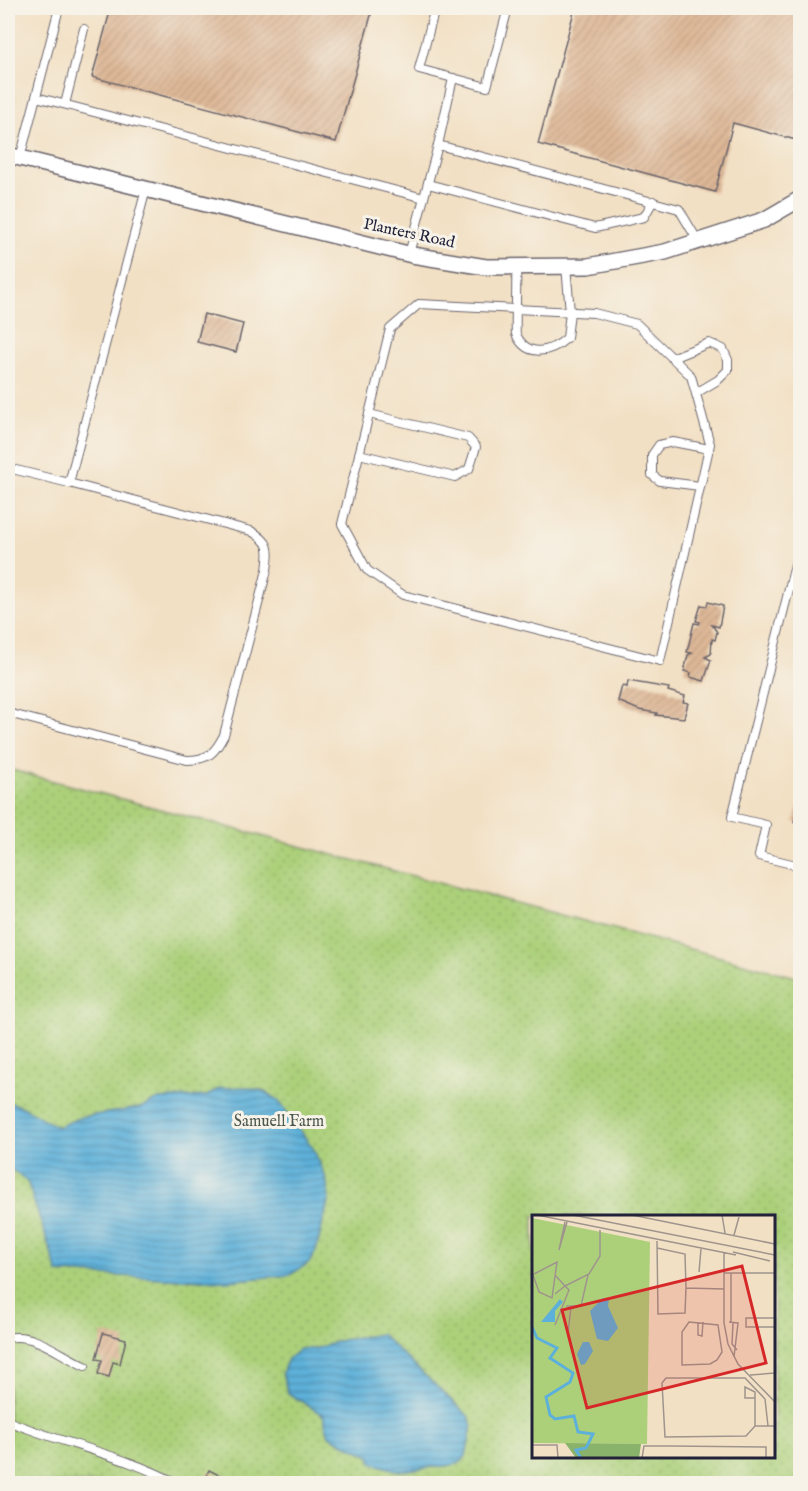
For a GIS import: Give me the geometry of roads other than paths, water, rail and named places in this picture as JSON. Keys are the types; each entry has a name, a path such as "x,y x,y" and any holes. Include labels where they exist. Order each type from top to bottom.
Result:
{"street":[{"name":"Planters Road","path":"14,156 409,254 486,267 588,266 665,252 764,219 801,199"}],"lane":[{"path":"14,156 36,97 59,8"},
{"path":"435,8 419,69 487,87 508,8"},
{"path":"65,104 84,29"},
{"path":"409,254 453,78"},
{"path":"36,97 424,198"},
{"path":"438,145 679,209 698,241"},
{"path":"428,184 595,228 644,217 653,201"},
{"path":"69,483 146,189"},
{"path":"516,267 515,332 525,346 539,351 554,350 567,338 570,312 566,266"},
{"path":"419,304 570,312 594,313 637,324 691,376 710,444 660,661 404,595 367,570 342,524 390,329 419,304"},
{"path":"672,358 709,343 723,349 728,360 728,370 718,380 696,393"},
{"path":"359,454 455,477 469,469 476,447 468,438 369,414"},
{"path":"700,486 660,481 652,475 652,455 659,445 673,442 709,449"},
{"path":"8,468 251,531 264,539 270,552 224,735 215,752 202,760 187,760 8,713"},
{"path":"801,545 732,817 766,825 759,856 801,866"},
{"path":"8,1338 18,1336 35,1339 59,1355 85,1366"},
{"path":"8,1421 47,1437 106,1454 178,1484"}],"water":[{"path":"245,1087 263,1091 278,1100 313,1148 326,1178 329,1198 316,1251 309,1263 290,1275 226,1281 58,1273 27,1181 8,1167 8,1102 21,1106 58,1127 81,1117 140,1108 159,1099 207,1096 220,1088"},
{"path":"381,1334 469,1417 472,1426 466,1456 462,1461 452,1465 399,1471 372,1463 370,1456 329,1436 323,1415 288,1393 282,1373 288,1359 300,1349 315,1349 342,1340"}],"park label":[{"name":"Samuell Farm","path":"279,1122"}]}
